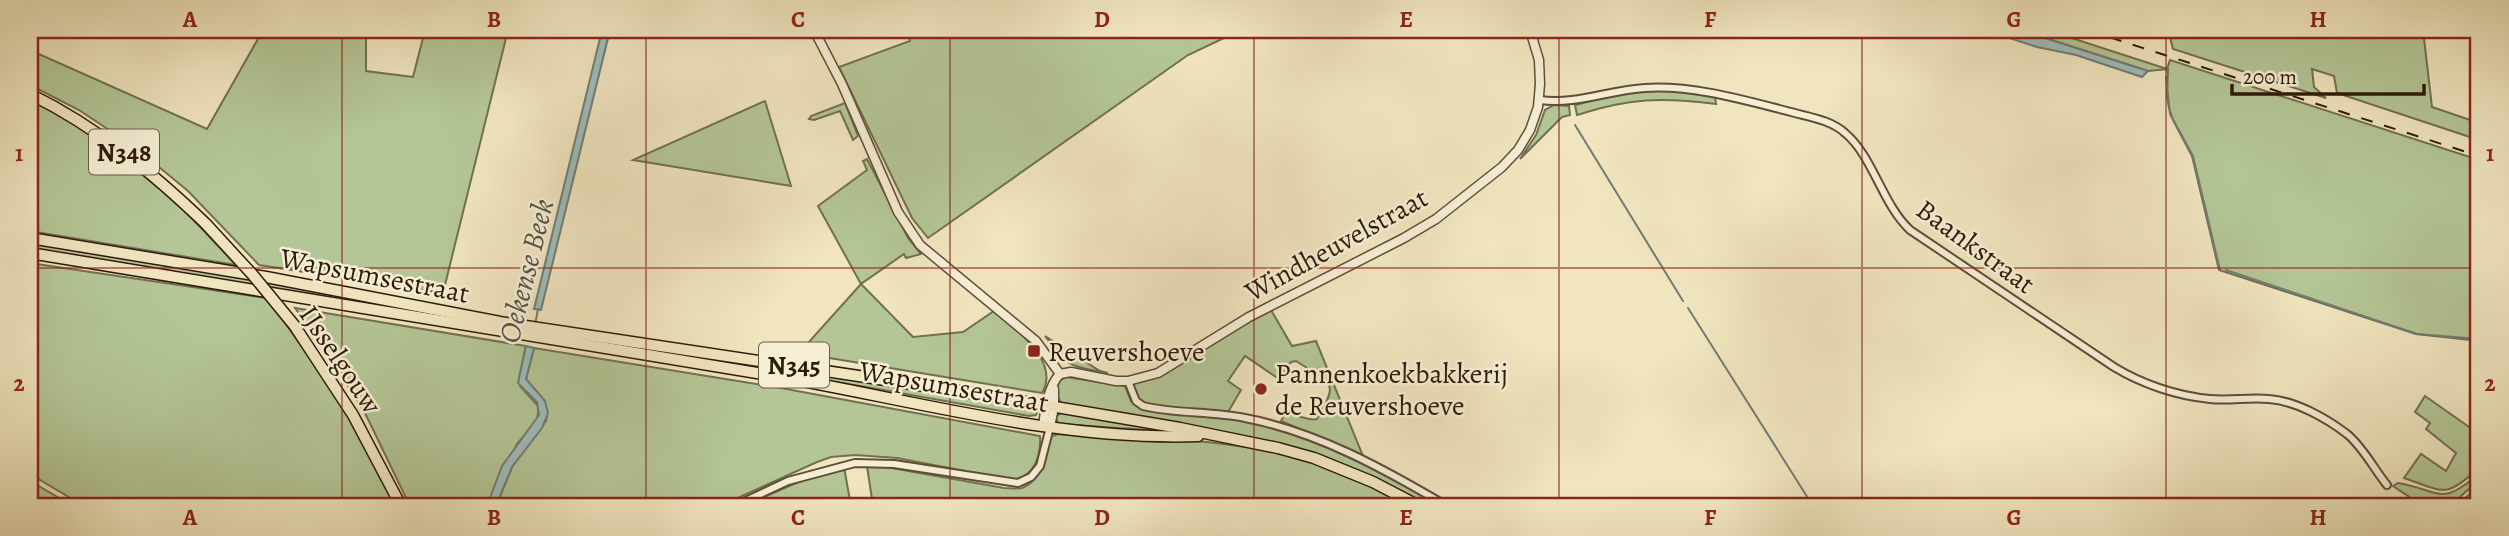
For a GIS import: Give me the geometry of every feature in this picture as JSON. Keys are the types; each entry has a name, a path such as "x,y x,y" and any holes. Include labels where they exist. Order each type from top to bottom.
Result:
{"main road":[{"name":"IJsselgouw","path":"30,94 122,150 178,197 252,274 293,325 353,415 401,506"},
{"name":"Wapsumsestraat","path":"30,238 266,277 529,331"},
{"name":"Wapsumsestraat","path":"30,253 541,333 761,360 1180,428 1314,458 1373,482 1419,506"},
{"name":"Wapsumsestraat","path":"541,333 651,357 765,374 1046,426 1132,435 1209,435"},
{"path":"2473,506 2479,501"}],"street":[{"path":"814,30 842,84 898,212 909,230 920,245 1036,341 1060,374"},
{"name":"Windheuvelstraat","path":"1128,381 1165,370 1249,317 1436,219 1511,159 1530,130 1540,100 1539,60 1530,30"},
{"name":"Baankstraat","path":"1540,100 1572,102 1631,89 1673,88 1742,99 1836,126 1854,141 1895,212 1910,230 2114,367 2140,381 2201,398 2270,399 2292,404 2349,436 2387,485"},
{"path":"735,506 788,481 855,463 894,464 1018,483 1031,477 1040,466 1055,379 1060,374 1071,372 1128,381 1136,401 1143,406 1226,415 1277,425 1354,455 1447,506"}],"green space":[{"path":"263,30 366,30 366,71 413,77 425,30 508,30 443,293 259,265 188,191 136,148 79,110 30,85 30,50 207,129"},
{"path":"906,30 910,30 913,35 928,30 1241,30 1188,55 928,238 912,218 839,67 910,41"},
{"path":"2020,30 2047,30 2167,69 2170,60 2479,160 2479,341 2416,334 2219,270 2192,156 2169,108 2168,69 2148,71"},
{"path":"2146,30 2423,30 2432,107 2479,123 2479,140 2337,93 2334,76 2312,69 2314,87 2326,98 2173,49 2169,34"},
{"path":"1672,90 1715,96 1716,104 1646,100 1613,105 1577,115 1575,105 1631,91"},
{"path":"30,98 86,130 142,172 185,211 236,265 30,231"},
{"path":"765,101 791,186 633,160"},
{"path":"845,103 858,136 853,140 840,111 814,120 809,119 811,116"},
{"path":"1554,105 1569,106 1570,115 1562,117 1520,159 1536,135 1545,110"},
{"path":"867,159 908,238 921,254 906,258 904,254 861,284 818,206 867,170 863,161"},
{"path":"30,241 229,274 530,333 30,250"},
{"path":"30,263 266,298 337,398 396,506 84,506 30,474"},
{"path":"861,284 913,337 963,332 994,311 1023,336 1041,358 1046,381 1042,393 799,353"},
{"path":"295,308 526,346 519,378 520,386 539,407 537,420 517,444 487,506 410,506 365,413"},
{"path":"1271,310 1292,346 1316,341 1363,456 1281,421 1284,415 1288,414 1317,419 1329,397 1330,389 1324,379 1296,361 1291,362 1279,379 1245,356 1228,381 1241,390 1228,412 1147,405 1140,401 1133,389 1134,384"},
{"path":"541,331 1030,405 1037,412 1036,415 1029,416 540,334"},
{"path":"1045,336 1100,371 1108,373 1071,364"},
{"path":"534,348 781,388 1040,436 1038,459 1026,475 1012,480 897,458 855,455 831,457 720,506 496,506 512,467 546,421 545,403 526,379"},
{"path":"1066,377 1125,386 1131,401 1144,409 1233,419 1309,440 1398,482 1441,506 1428,506 1361,472 1313,453 1063,405 1057,390 1060,380"},
{"path":"2425,396 2479,434 2479,468 2458,485 2444,490 2404,478 2421,454 2446,471 2456,453 2426,429 2430,423 2415,412"},
{"path":"1062,412 1179,432 1058,424 1056,417"},
{"path":"1058,434 1159,438 1259,449 1335,470 1411,506 873,506 867,466 1004,488 1022,488 1038,474 1050,437"},
{"path":"844,467 851,506 743,506 824,471"},
{"path":"2479,474 2479,480 2460,497 2463,500 2479,486 2479,498 2470,506 2423,506 2393,486 2398,483 2440,494 2448,493"},
{"path":"30,481 73,506 30,506"}],"water":[{"path":"602,30 610,30 541,310 534,309"},
{"path":"1985,30 2020,30 2148,71 2142,77 2076,55 2037,47"},
{"path":"526,346 534,348 526,379 545,401 548,413 542,428 512,467 496,506 487,506 502,466 539,415 537,402 518,383"}],"waterway":[{"path":"2170,30 2175,37"},
{"path":"2167,67 2167,73"},
{"path":"2166,77 2170,114 2193,156 2220,270"},
{"path":"1575,125 1683,301"},
{"path":"2226,270 2417,334 2479,339"},
{"path":"1688,308 1813,506"},
{"name":"Oekense Beek","path":"535,325 538,309"}],"railway":[{"path":"2087,30 2479,156"}],"place":[{"name":"Reuvershoeve","path":"1034,351"},
{"name":"Pannenkoekbakkerij de Reuvershoeve","path":"1261,389"}]}
